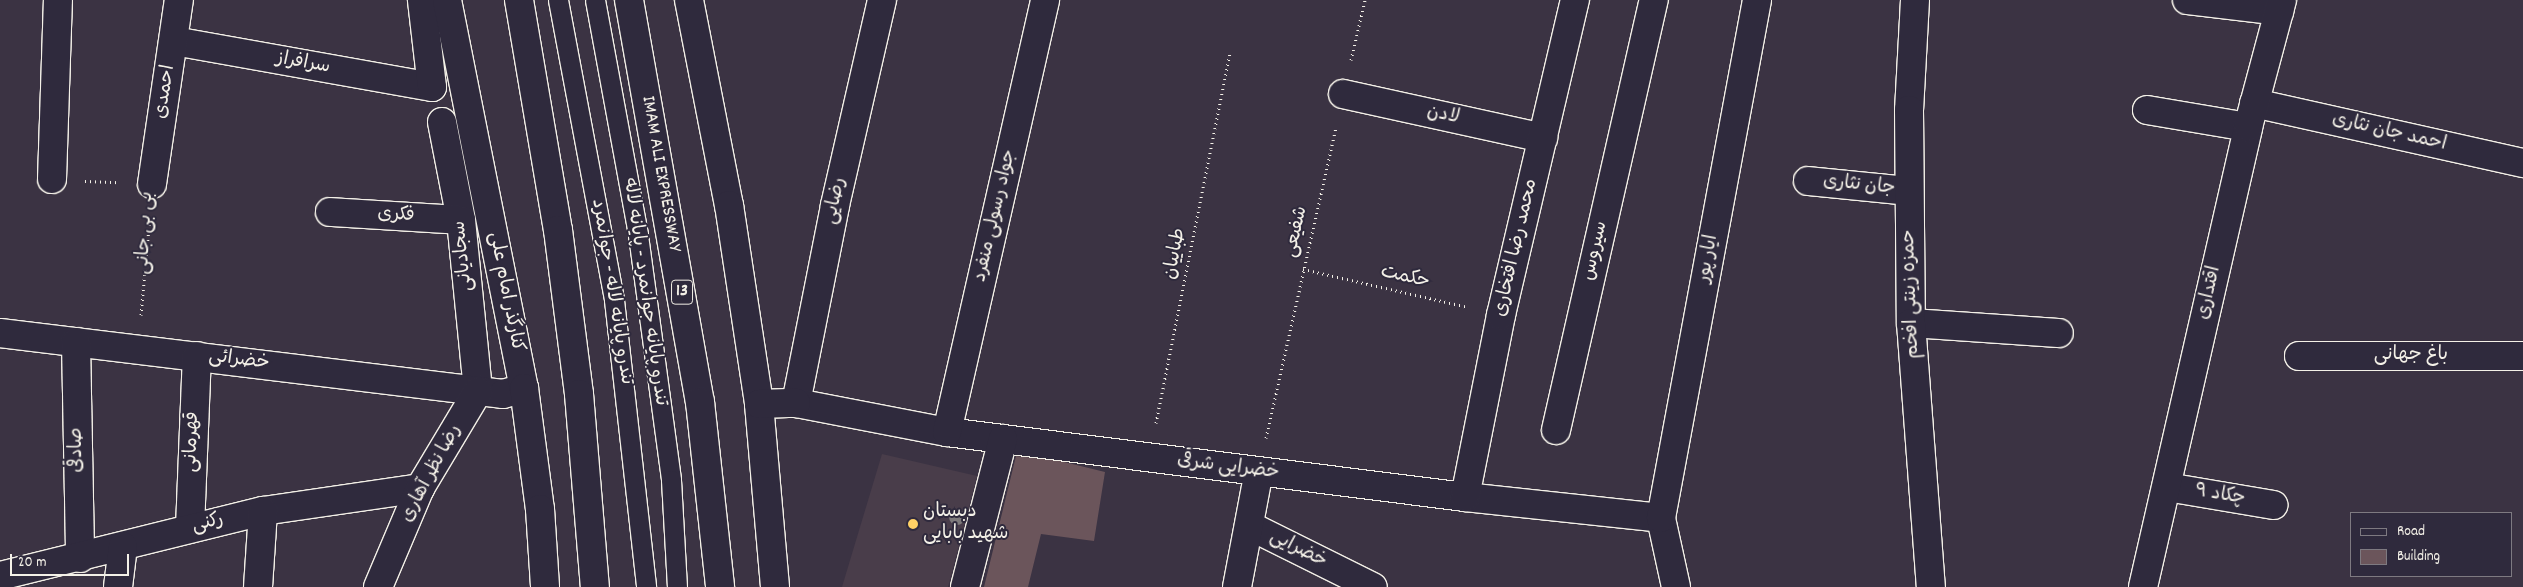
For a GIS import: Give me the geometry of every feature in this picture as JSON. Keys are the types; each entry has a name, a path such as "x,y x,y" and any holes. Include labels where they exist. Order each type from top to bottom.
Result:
{"main road":[{"path":"52,179 58,0"},
{"name":"احمدی","path":"152,184 179,0"},
{"name":"سرافراز","path":"174,42 432,88 422,0"},
{"name":"کنارگذر امام علی","path":"447,0 524,388 540,509 545,587"},
{"path":"520,0 558,230 579,394 595,587"},
{"name":"IMAM ALI EXPRESSWAY","path":"629,0 700,402 720,587"},
{"path":"689,0 728,205 759,404 775,587"},
{"name":"رضایی","path":"796,404 835,206 882,0"},
{"name":"جواد رسولی منفرد","path":"947,432 1045,0"},
{"name":"محمد رضا افتخاری","path":"1466,497 1501,315 1575,0"},
{"name":"سیروس","path":"1556,430 1654,0"},
{"name":"ایار پور","path":"1661,518 1757,0"},
{"name":"حمزه زینتی افخم","path":"1915,0 1909,191 1911,323 1931,587"},
{"path":"2187,0 2280,6"},
{"name":"اقتداری","path":"2143,587 2251,115 2280,6"},
{"name":"لادن","path":"1343,94 1543,138"},
{"name":"احمد جان نثاری","path":"2147,110 2251,115 2523,163"},
{"name":"سجادیانی","path":"442,122 461,220 478,391"},
{"name":"جان نثاری","path":"1808,181 1909,191"},
{"name":"فکری","path":"330,212 461,220"},
{"path":"1911,323 2059,333"},
{"name":"خضرائی","path":"0,333 138,348 503,394 524,388"},
{"name":"صادقی","path":"76,342 80,558"},
{"name":"قهرمانی","path":"190,528 197,356"},
{"name":"باغ جهانی","path":"2300,356 2523,356"},
{"name":"رضا نظر آهاری","path":"378,587 420,488 478,391"},
{"name":"خضرایی شرقی","path":"759,404 796,404 947,432 1149,459 1661,518"},
{"path":"965,587 1003,439"},
{"path":"1237,587 1259,471"},
{"name":"چکاد ۹","path":"2166,487 2273,505"},
{"name":"رکنی","path":"0,576 80,558 190,528 263,511 420,488"},
{"path":"258,587 263,511"},
{"path":"1661,518 1676,587"},
{"name":"خضرایی","path":"1250,526 1373,587"},
{"path":"118,587 123,546"}],"lane":[{"name":"تندرو پایانه لاله - جوانمرد","path":"558,0 614,300 638,492 646,587"},
{"name":"تندرو پایانه جوانمرد - پایانه لاله","path":"595,0 639,245 671,480 677,587"}],"path":[{"name":"شفیعی","path":"1259,471 1365,0"},
{"name":"طباییان","path":"1149,459 1230,54"},
{"name":"بی بی جانی","path":"52,179 152,184 138,348"},
{"name":"حکمت","path":"1303,269 1501,315"}],"shaded area":[{"name":"دبستان شهید بابایی","path":"882,454 977,476 948,587 842,587"}],"building":[{"path":"1016,456 1056,460 1105,472 1094,541 1041,534 1028,587 984,587"}],"place":[{"name":"دبستان شهید بابایی","path":"913,524"}]}
